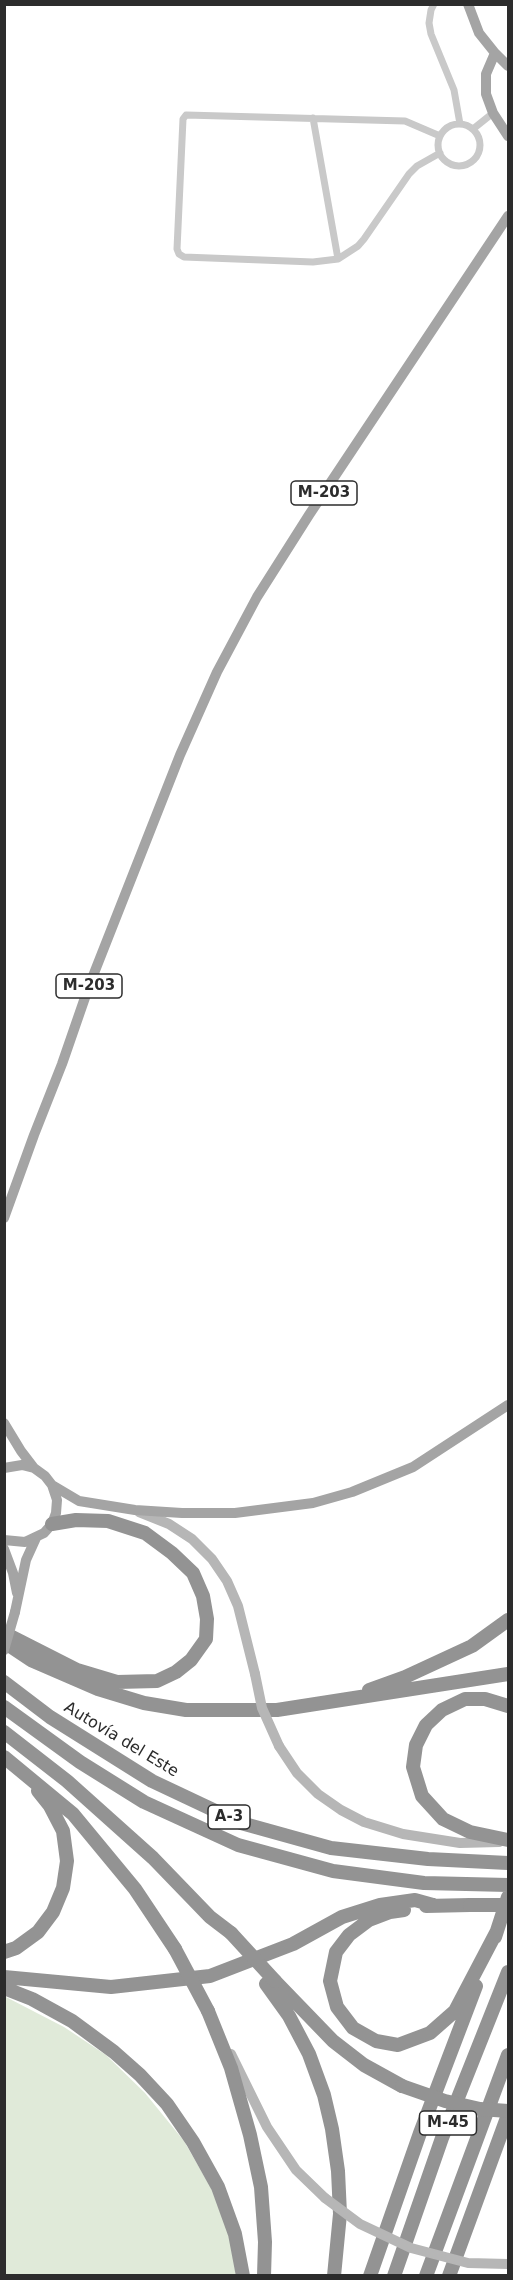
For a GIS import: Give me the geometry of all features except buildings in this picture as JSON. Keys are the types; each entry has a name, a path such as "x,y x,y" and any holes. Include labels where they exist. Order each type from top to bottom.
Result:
{"highway":[{"path":"4,1633 77,1670 117,1682 157,1681 176,1672 191,1660 206,1639 207,1619 203,1596 193,1573 172,1553 144,1533 108,1521 76,1520 52,1524"},
{"path":"334,1703 414,1673 472,1646 508,1620"},
{"path":"4,1642 31,1660 98,1689 144,1703 186,1710 277,1710 334,1703 448,1682 508,1674"},
{"name":"Autovía del Este","path":"4,1682 50,1717 152,1781 242,1823 331,1848 428,1859 508,1863"},
{"path":"508,1706 485,1699 465,1700 442,1710 426,1725 416,1745 413,1767 422,1796 443,1819 470,1832 508,1841"},
{"name":"A-3","path":"4,1707 80,1762 144,1802 237,1845 333,1871 424,1883 508,1885"},
{"path":"4,1732 76,1788 153,1858 270,1983 333,2041 364,2065 402,2086 445,2101 508,2113 449,2276"},
{"path":"4,1757 73,1814 135,1889 175,1949 208,2011 231,2068 250,2135 261,2187 265,2242 264,2276"},
{"path":"4,1952 16,1948 38,1932 53,1912 63,1888 67,1861 63,1831 50,1806 24,1773"},
{"path":"370,2276 420,2133 508,1897"},
{"path":"4,1977 111,1987 210,1976 293,1944 342,1917 380,1905 415,1900 433,1905"},
{"path":"497,1931 454,2011 430,2033 398,2045 376,2041 353,2028 337,2007 330,1981 336,1952 349,1935 369,1920 390,1912 433,1905 508,1905"},
{"name":"M-45","path":"394,2276 442,2138 508,1972"},
{"path":"270,1983 309,2054 333,2129 340,2214 334,2276"},
{"path":"4,1988 32,1999 72,2021 123,2060 167,2104 193,2142 218,2187 235,2234 243,2276"},
{"name":"M-45","path":"426,2276 508,2055"}],"main road":[{"path":"468,4 479,33 508,66"},
{"path":"495,53 489,62 485,83 486,94 493,113 508,136"},
{"name":"M-203","path":"4,1218 104,948 180,754 218,672 257,597 508,216"},
{"path":"52,1485 79,1501 135,1510 235,1513 313,1503 352,1492 413,1467 508,1405"},
{"path":"4,1423 21,1452 52,1485 57,1500 52,1524 36,1538 25,1542 4,1540"},
{"path":"4,1468 22,1465 34,1468"},
{"path":"135,1510 169,1524 192,1539 212,1559 227,1581 238,1606 262,1708 279,1746 297,1773 318,1794 364,1822 403,1834 460,1843 508,1841"},
{"path":"4,1650 27,1560 36,1538"},
{"path":"4,1549 18,1596"},
{"path":"208,2011 267,2127 296,2170 325,2198 360,2224 411,2248 468,2263 508,2264"}],"street":[{"path":"434,4 429,23 430,34 454,90 460,124"},
{"path":"473,129 493,113"},
{"path":"440,136 405,121 186,115 183,119 177,249 184,257 313,262 338,259 358,246 364,239 409,174 417,166 440,153"},
{"path":"313,118 338,259"},
{"path":"460,124 473,129 480,141 480,147 474,160 462,166 446,162 440,153 438,142 440,136 448,127 460,124"},
{"path":"497,1412 508,1401"}],"green space":[{"path":"4,1996 64,2027 106,2055 145,2093 184,2141 211,2188 229,2235 236,2275 5,2275"}]}
